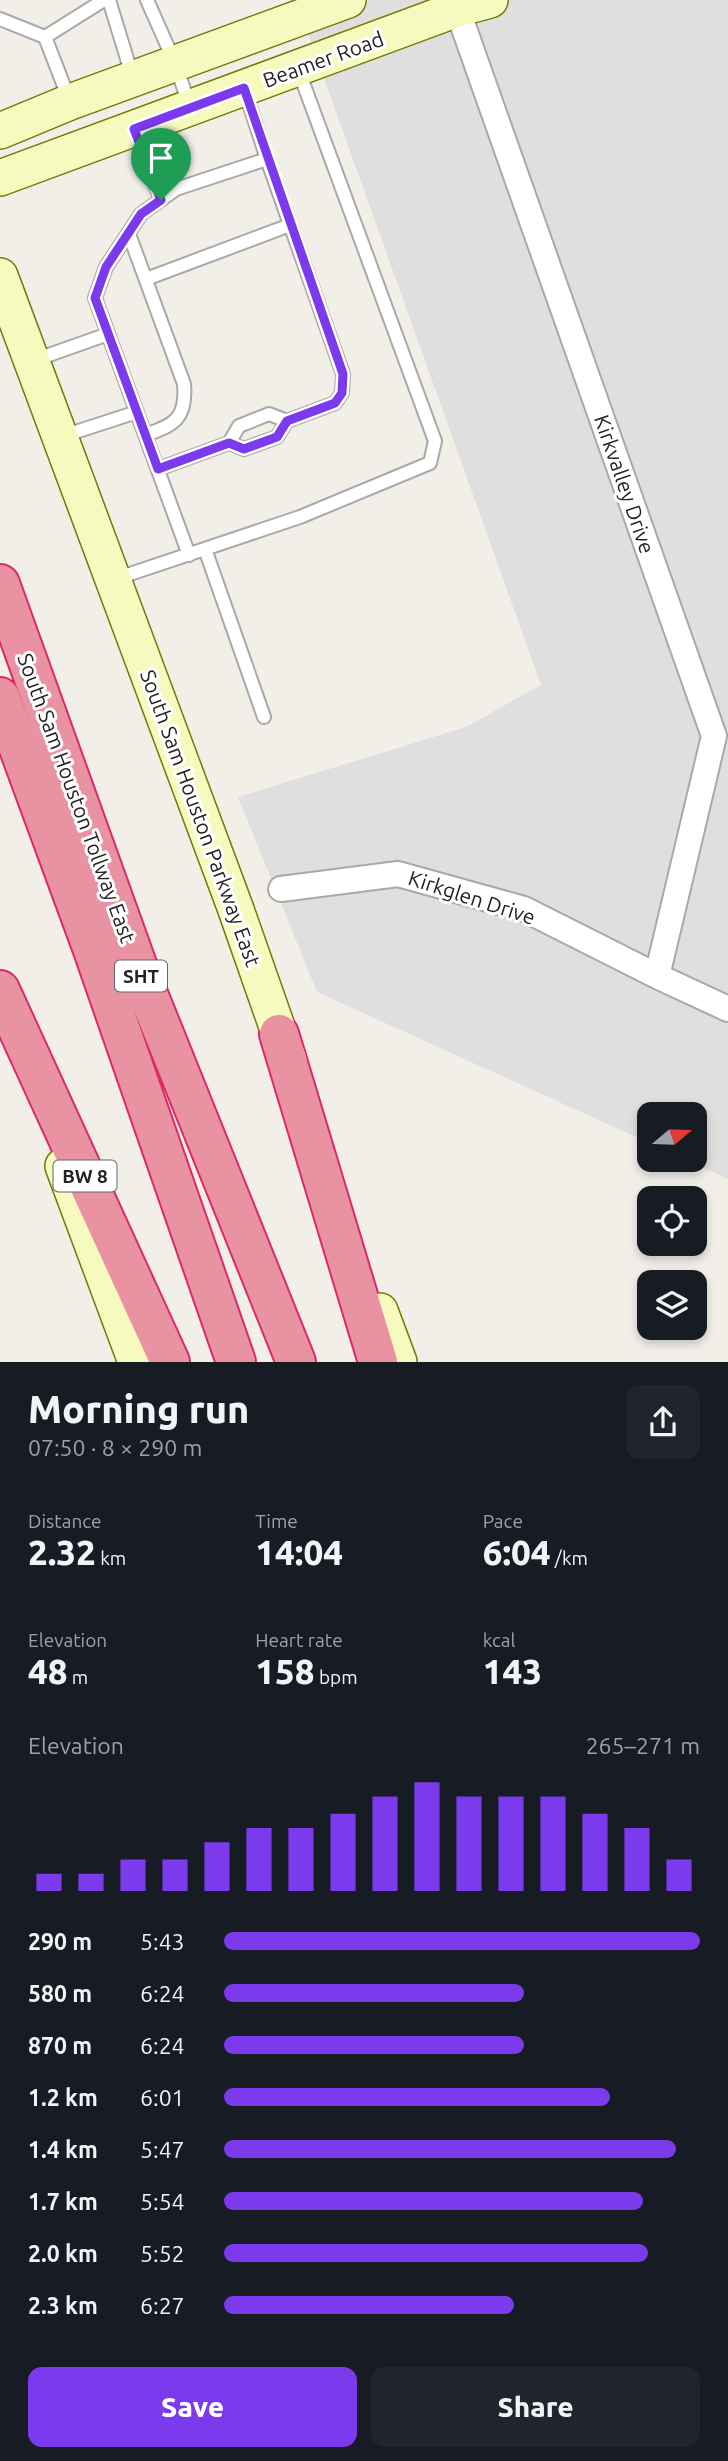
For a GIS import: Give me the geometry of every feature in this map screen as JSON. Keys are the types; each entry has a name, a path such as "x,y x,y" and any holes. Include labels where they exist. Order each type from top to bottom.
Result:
{"highway":[{"name":"South Sam Houston Tollway East","path":"0,584 144,984 296,1362"},
{"name":"South Sam Houston Tollway East","path":"0,697 93,950 236,1362"},
{"name":"BW 8","path":"0,993 170,1362"},
{"path":"279,1034 378,1362"}],"main road":[{"path":"0,131 70,102 348,0"},
{"name":"Beamer Road","path":"0,178 467,3"},
{"name":"South Sam Houston Parkway East","path":"0,276 8,310 32,361 235,907 399,1362"},
{"path":"0,993 135,1362"}],"street":[{"name":"Kirkvalley Drive","path":"467,3 714,736 657,976"},
{"name":"Kirkglen Drive","path":"281,889 398,874 523,909 728,1009"}],"lane":[{"path":"45,37 104,0"},
{"path":"109,0 133,79"},
{"path":"147,0 175,63 191,108"},
{"path":"0,19 45,37 70,102"},
{"path":"113,580 300,517 430,463 435,441 298,68"},
{"path":"229,443 244,449 277,437 287,421 335,403 342,393 343,374 244,88"},
{"path":"134,129 161,200"},
{"path":"189,555 95,298 106,267 141,214 176,189 267,159"},
{"path":"146,279 290,225"},
{"path":"129,234 184,384 186,401 181,415 170,426 145,435"},
{"path":"32,361 108,334"},
{"path":"60,437 137,412"},
{"path":"158,469 229,443 239,426 269,414 287,421"},
{"path":"205,549 264,717"}],"shaded area":[{"path":"296,0 728,0 728,1179 707,1169 707,1102 637,1102 637,1138 317,992 238,797 466,727 541,685"}],"route":[{"path":"244,88 343,374 342,393 335,403 287,421 277,437 244,449 229,443 158,469 95,298 106,267 141,214 161,200 134,129 244,88"}]}
